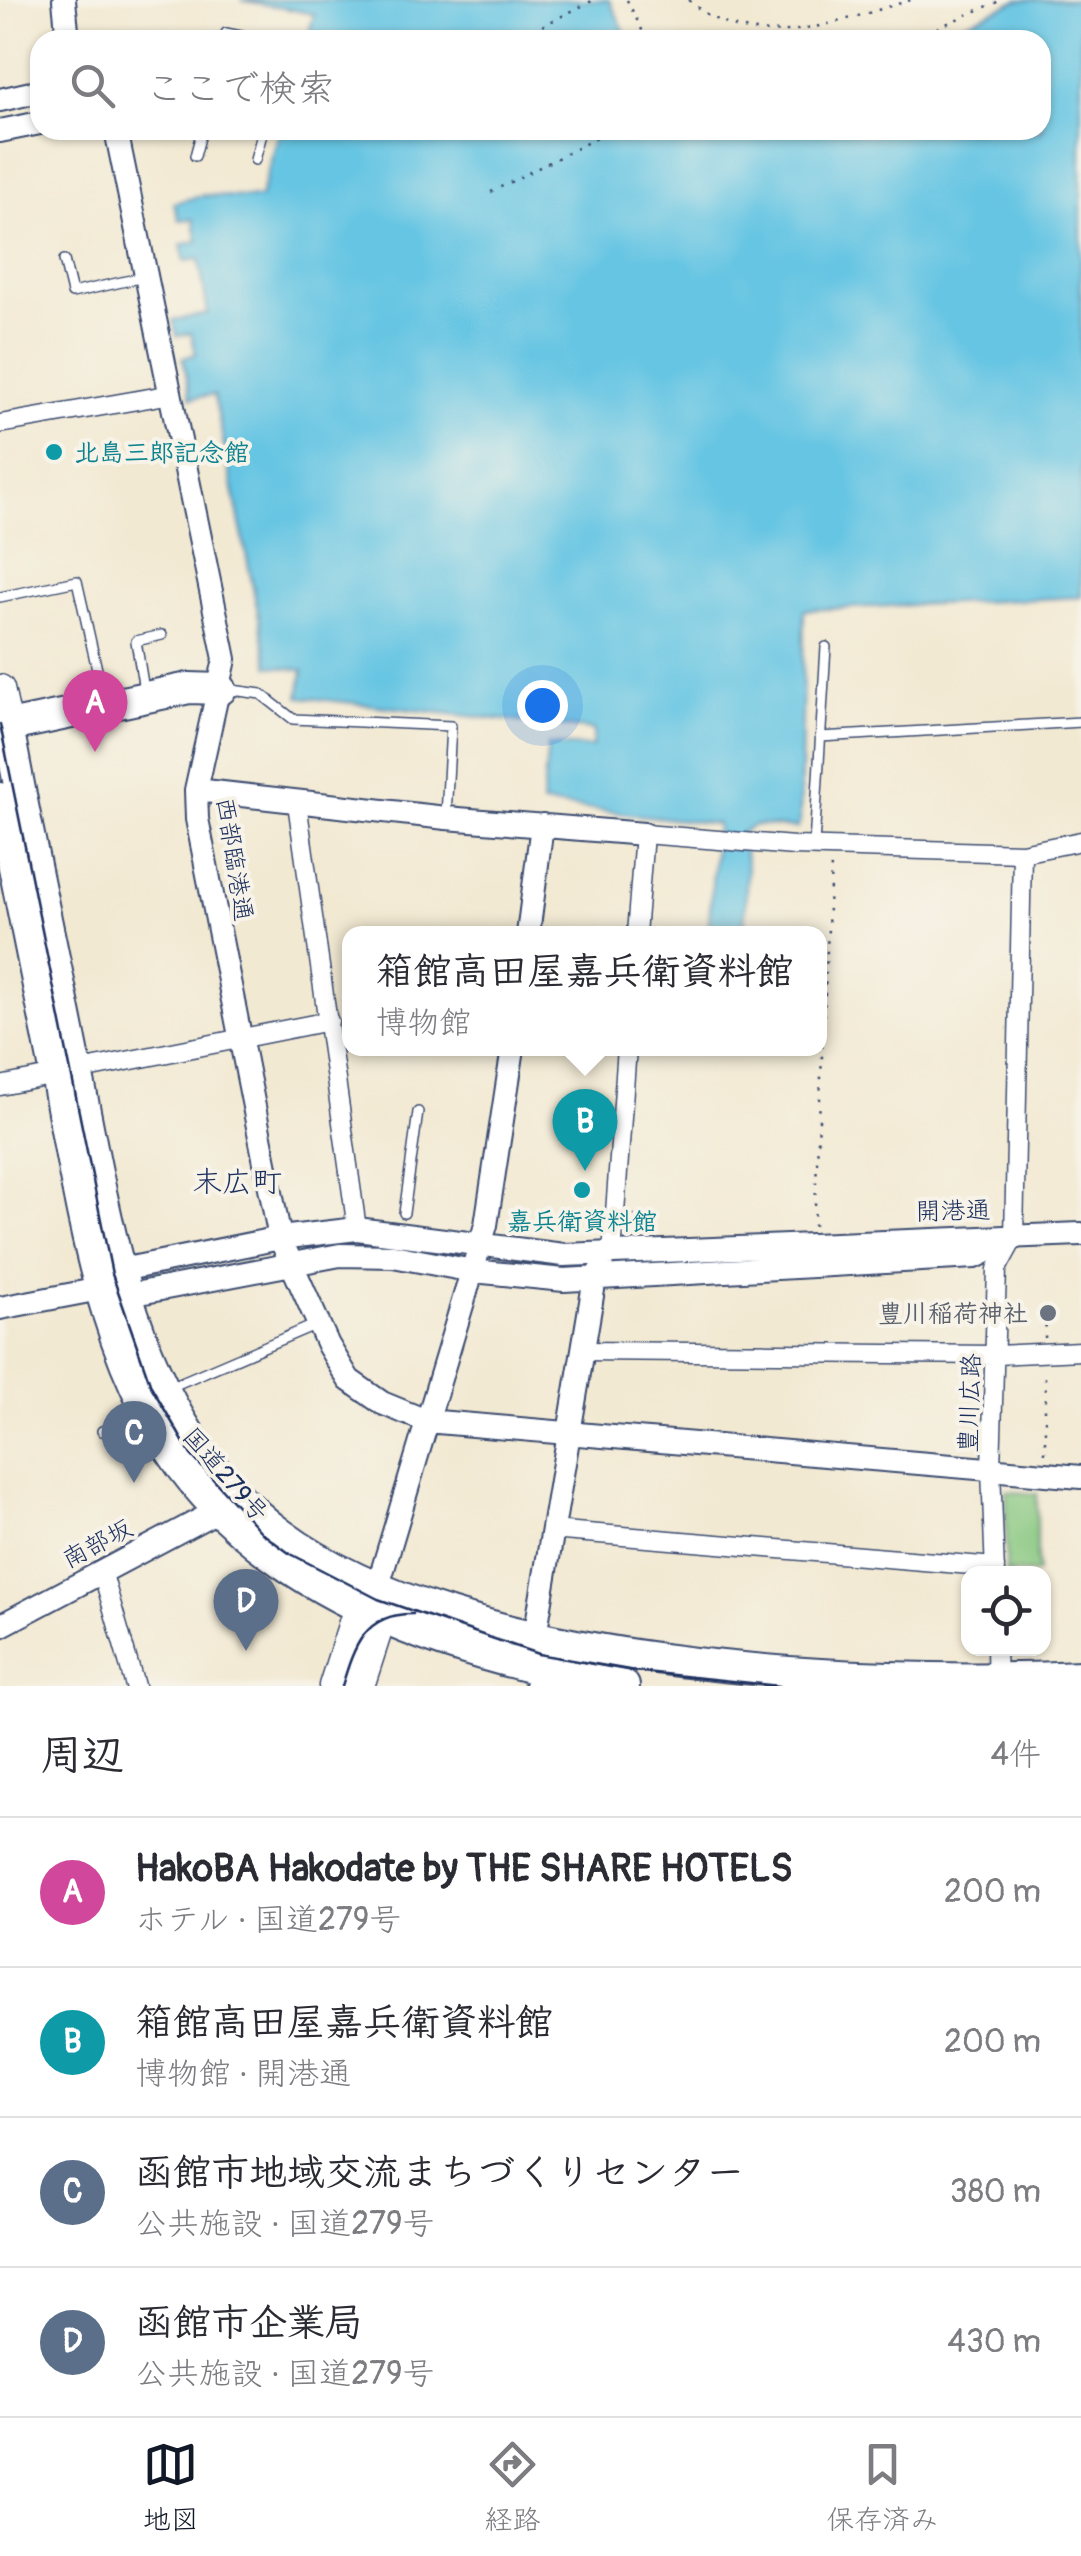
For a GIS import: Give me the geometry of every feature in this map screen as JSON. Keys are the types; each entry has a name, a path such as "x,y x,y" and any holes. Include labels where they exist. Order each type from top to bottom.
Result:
{"highway":[{"path":"4,727 189,688 222,688"},
{"name":"国道279号","path":"4,727 66,1072"},
{"name":"国道279号","path":"0,798 149,1412 181,1465 219,1510 276,1560 372,1605 537,1667 624,1686"},
{"name":"国道279号","path":"116,1285 164,1389 216,1470 278,1533 372,1605"},
{"name":"国道279号","path":"537,1667 703,1671 800,1683 884,1686 996,1685 1081,1676"}],"main road":[{"path":"0,689 4,727"},
{"path":"334,1686 372,1605"},
{"path":"360,1686 372,1605"}],"street":[{"path":"64,0 67,30"},
{"path":"0,100 30,94"},
{"path":"0,131 30,124"},
{"name":"西部臨港通","path":"118,140 225,659 222,688 196,790 197,819 280,1238 336,1360 359,1388 426,1422"},
{"path":"0,424 172,394"},
{"path":"196,790 446,818 810,845 1022,854 1081,841"},
{"path":"297,803 357,1228"},
{"path":"529,926 542,825"},
{"path":"638,926 656,836"},
{"name":"豊川広路","path":"995,1566 992,1468 997,1269 1014,1238 1022,854"},
{"path":"0,1086 329,1020"},
{"path":"372,1605 481,1246 512,1056"},
{"path":"537,1667 552,1530 595,1278 612,1254 626,1056"},
{"name":"開港通","path":"116,1285 280,1238 357,1228 564,1255 979,1234 1014,1238"},
{"path":"1014,1238 1081,1234"},
{"name":"開港通","path":"116,1285 367,1254 473,1271 595,1278 975,1257 1014,1238"},
{"path":"0,1308 116,1285"},
{"path":"583,1351 996,1355 1081,1351"},
{"path":"426,1422 1081,1477"},
{"name":"南部坂","path":"0,1626 219,1510"},
{"path":"552,1530 961,1567"},
{"path":"102,1571 135,1686"},
{"path":"996,1656 996,1685"}],"lane":[{"path":"195,156 199,140"},
{"path":"255,160 260,140"},
{"path":"64,260 72,293 148,276"},
{"path":"0,597 77,581 101,687"},
{"path":"145,697 136,641 162,635"},
{"path":"810,845 826,647"},
{"path":"222,688 261,694 294,719 450,726 446,818"},
{"path":"820,737 1081,722"},
{"path":"404,1213 418,1112"},
{"path":"177,1384 320,1323"},
{"path":"102,1431 149,1412"}],"path":[{"path":"534,30 594,0"},
{"path":"627,0 642,30"},
{"path":"689,0 728,25 751,30"},
{"path":"804,30 910,0"},
{"path":"932,30 1002,0"},
{"path":"491,192 592,140"},
{"path":"810,845 810,926"},
{"path":"811,1056 812,1242"},
{"path":"633,1214 636,1221 647,1221 650,1242"},
{"path":"1044,1459 1046,1319"}],"green space":[{"path":"1006,1491 1037,1494 1037,1566 1006,1566"}],"water":[{"path":"241,0 609,0 624,30 310,30 314,14"},
{"path":"1019,0 1081,0 1081,597 804,610 800,822 797,828 755,825 742,832 747,868 744,926 709,926 717,824 542,804 548,745 592,747 594,730 299,697 303,670 269,666 214,395 191,398 183,358 196,354 191,333 177,336 173,320 208,314 199,259 185,261 181,245 198,241 193,219 179,220 174,203 204,195 260,198 277,140 1051,140 1051,30 948,30"}],"tram line":[{"path":"0,724 112,1274 151,1386 191,1455 262,1533 289,1553 378,1599 538,1654 635,1671 779,1686"},
{"path":"342,1686 364,1635 383,1619 413,1614"}],"place":[{"name":"北島三郎記念館","path":"54,452"},
{"name":"HakoBA Hakodate by THE SHARE HOTELS","path":"95,752"},
{"name":"箱館高田屋嘉兵衛資料館","path":"585,1171"},
{"name":"嘉兵衛資料館","path":"582,1190"},
{"name":"豊川稲荷神社","path":"1048,1313"},
{"name":"函館市地域交流まちづくりセンター","path":"134,1483"},
{"name":"函館市企業局","path":"246,1651"}],"district":[{"name":"末広町","path":"237,1182"}]}
